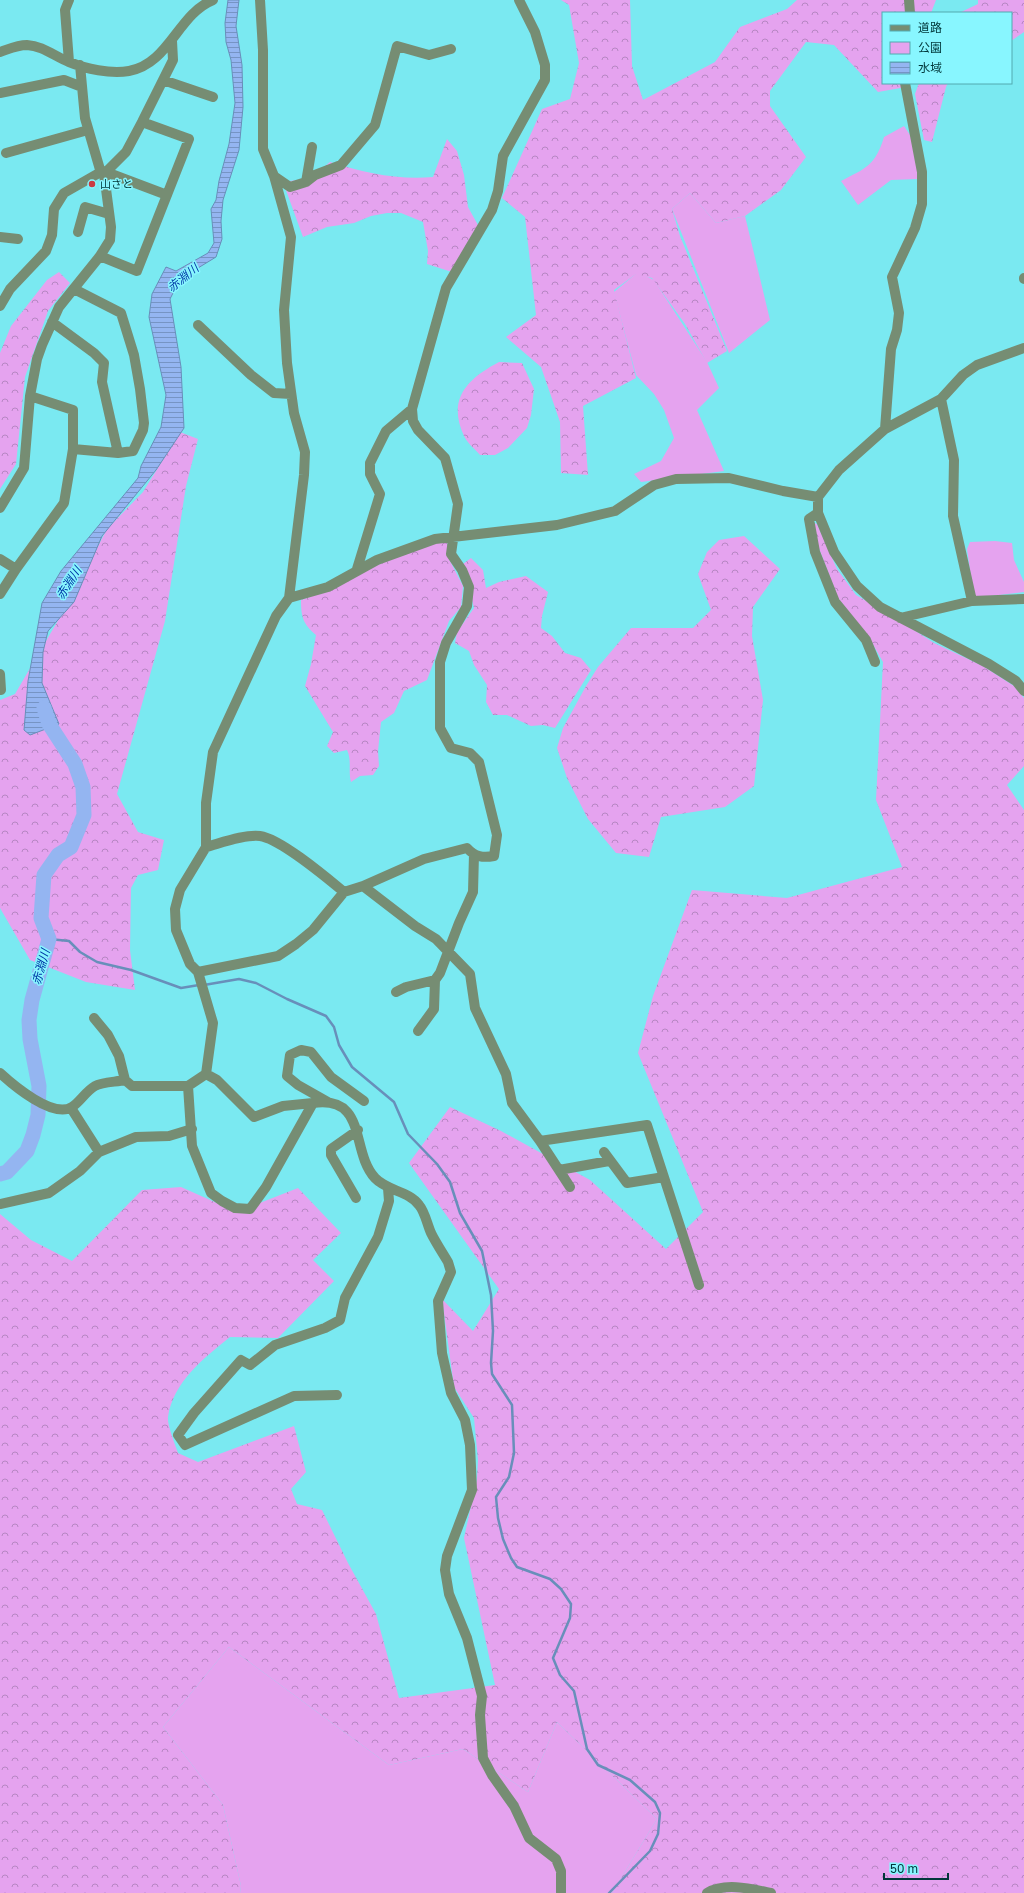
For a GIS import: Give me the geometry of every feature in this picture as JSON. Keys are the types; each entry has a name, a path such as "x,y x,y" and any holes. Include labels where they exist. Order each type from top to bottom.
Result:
{"street":[{"path":"69,0 65,10 69,62"},
{"path":"0,52 18,45 27,45 42,48 69,62 93,69 128,71 147,66 172,41 194,11 213,0"},
{"path":"94,1018 108,1035 119,1056 125,1080 132,1086 188,1086 206,1074 213,1023 199,975 190,964 176,930 175,909 180,890 206,848 206,803 213,752 276,616 289,598 304,476 305,452 294,413 291,394 287,363 284,310 291,237 274,176 263,149 263,50 260,0"},
{"path":"199,975 278,956 313,930 344,892 363,886 424,859 467,848 474,854 484,858 494,856 497,836 479,762 470,753 451,748 440,728 440,662 446,643 467,606 469,586 462,570 451,554 458,504 445,458 418,430 413,421 412,409 446,288 492,210 498,191 503,156 545,80 545,65 534,32 519,0"},
{"path":"909,0 910,12"},
{"path":"0,306 10,289 46,251 52,235 54,209 64,194 104,173 126,152 173,60 172,41"},
{"path":"274,176 290,187 306,182 314,175 341,165 375,125 397,46 429,55 452,49"},
{"path":"0,508 24,468 30,396 37,359 52,322 59,307 100,256 110,240 111,227 104,173 88,130 80,65"},
{"path":"0,94 64,80 82,87"},
{"path":"163,80 213,97"},
{"path":"885,428 890,349 897,330 899,313 892,277 915,228 922,204 922,172 905,84"},
{"path":"100,256 137,271 189,139 142,122"},
{"path":"6,153 88,130"},
{"path":"306,182 312,147"},
{"path":"104,173 167,195"},
{"path":"78,232 85,207 109,214"},
{"path":"0,237 18,239"},
{"path":"73,449 118,453 133,451 143,430 144,423 134,355 122,313 74,289"},
{"path":"52,322 94,353 104,364 102,382 118,453"},
{"path":"198,325 251,375 274,393 291,394"},
{"path":"1024,348 977,365 963,375 942,399 885,428 839,470 818,497 818,513 834,552 857,586 880,607 989,664 1016,681 1024,691"},
{"path":"0,594 16,568 64,503 73,449 73,410 30,396"},
{"path":"942,399 954,460 953,516 972,601"},
{"path":"358,569 380,494 370,474 370,462 386,432 412,409"},
{"path":"289,598 328,587 358,569 435,539 557,525 601,515 625,506 636,496 654,485 676,479 729,478 783,492 818,497"},
{"path":"818,513 809,519 813,545 822,573 835,602 866,640 875,662"},
{"path":"0,559 16,568"},
{"path":"900,618 972,601 1024,599"},
{"path":"0,674 1,690"},
{"path":"206,848 235,839 260,836 275,842 304,860 344,892"},
{"path":"418,1031 434,1009 436,991 435,980 440,973 473,892 474,854"},
{"path":"363,886 415,926 436,939 470,974 475,1008 506,1074 512,1103 540,1141 570,1187"},
{"path":"396,992 406,987 435,980"},
{"path":"364,1101 330,1077 311,1052 301,1050 290,1055 286,1076 298,1085 348,1112 358,1130 364,1156 374,1177 388,1188 405,1194 419,1204 451,1272 438,1301 442,1353 451,1393 465,1420 470,1445 472,1490 448,1556 445,1570 449,1594 467,1638 482,1696 480,1715 483,1758 492,1776 514,1806 529,1838 556,1859 561,1871 561,1893"},
{"path":"0,1073 27,1096 52,1107 62,1109 71,1108 95,1086 125,1080"},
{"path":"206,1074 217,1080 254,1117 283,1106 328,1102"},
{"path":"188,1086 192,1146 211,1193 235,1208 250,1209 263,1191 313,1103"},
{"path":"71,1108 99,1152"},
{"path":"540,1141 647,1125 699,1285"},
{"path":"0,1204 49,1192 80,1171 99,1152 136,1137 169,1136 192,1129"},
{"path":"356,1198 331,1155 331,1149 358,1130"},
{"path":"559,1170 607,1157 627,1182 664,1177"},
{"path":"337,1395 294,1396 185,1445 178,1435 194,1413 241,1360 250,1365 275,1345 325,1328 340,1320 345,1298 378,1237 389,1201 388,1188"},
{"path":"708,1893 725,1887 771,1893"}],"green space":[{"path":"561,0 630,0 632,66 643,100 715,62 740,27 787,9 797,0 936,0 931,12 882,12 882,84 907,84 906,87 878,92 834,45 806,42 770,91 770,106 806,157 781,190 745,216 716,223 690,193 672,209 680,236 727,351 707,363 685,324 652,278 636,274 614,290 636,378 583,406 588,475 561,473 560,422 541,367 506,337 536,315 525,217 502,198 542,109 570,99 579,63 569,5"},
{"path":"978,0 1024,0 1024,32 1012,40 1012,12 961,12 978,4"},
{"path":"919,84 948,84 932,142 924,140 915,94"},
{"path":"904,126 914,141 918,179 891,180 858,205 841,181 857,173 868,165 881,147 884,137"},
{"path":"447,139 457,151 464,175 468,207 479,227 455,273 427,264 428,251 423,222 401,213 387,213 371,216 354,223 327,227 303,237 283,182 311,178 330,162 381,175 420,178 433,177"},
{"path":"690,193 716,223 745,216 770,320 729,353 672,209"},
{"path":"59,272 70,283 48,311 25,377 16,464 0,489 0,353 11,326 47,280"},
{"path":"638,272 654,280 707,362 719,388 697,410 724,471 641,482 634,474 661,461 674,438 664,410 654,394 636,375 614,292"},
{"path":"499,362 522,363 534,389 531,415 527,428 508,448 495,455 480,455 465,439 459,423 459,401 469,383"},
{"path":"180,432 198,439 186,486 165,621 117,794 138,832 164,840 158,870 138,875 131,888 130,950 135,990 86,982 30,960 0,908 0,700 15,694 67,605 107,529 143,492"},
{"path":"814,523 817,524 837,569 856,595 896,618 934,643 983,666 1014,686 1024,698 1024,766 1007,785 1024,810 1024,1893 612,1893 657,1819 557,1722 528,1792 463,1749 389,1765 229,1647 163,1727 223,1805 241,1886 240,1893 0,1893 0,1214 31,1240 72,1261 142,1190 181,1187 237,1212 298,1188 341,1233 313,1260 334,1281 278,1338 230,1337 200,1362 183,1382 171,1404 168,1420 178,1453 198,1462 294,1426 306,1472 291,1489 297,1504 322,1510 348,1563 376,1614 399,1698 495,1685 464,1538 477,1479 478,1460 474,1418 454,1387 442,1299 473,1331 499,1289 409,1163 450,1107 501,1131 590,1180 666,1249 703,1212 638,1053 653,996 692,890 787,898 902,867 876,800 883,662 871,641 838,598 818,546"},
{"path":"744,536 780,569 753,607 752,636 763,700 754,786 725,807 661,817 649,857 616,853 588,819 567,778 557,748 563,728 598,667 631,628 693,628 711,610 698,574 707,552 719,540"},
{"path":"447,539 449,559 463,586 461,607 449,621 427,680 404,691 394,713 381,722 378,751 379,766 373,775 360,776 351,782 347,750 334,753 327,746 333,732 305,686 311,664 316,635 308,627 304,620 301,600 339,586 364,571 398,556"},
{"path":"995,541 1012,543 1014,560 1024,582 1024,592 974,598 967,549 970,542"},
{"path":"471,558 483,570 486,588 499,582 526,576 548,592 542,616 541,628 552,636 565,653 581,658 591,670 555,728 543,725 531,726 507,715 493,715 486,702 487,685 474,665 469,651 455,643 457,632 474,608 463,564"},
{"path":"229,1647 389,1765 463,1749 528,1792 557,1722 657,1819 612,1893 240,1893 241,1886 223,1805 163,1727"}],"water":[{"path":"228,0 239,0 236,26 242,65 243,107 239,150 223,200 221,221 222,239 216,257 180,279 170,299 181,367 184,428 156,470 102,536 74,602 48,631 43,652 42,683 59,724 30,735 24,730 28,681 42,603 61,571 138,478 141,466 161,427 166,395 149,317 152,294 166,267 176,271 208,253 214,243 211,209 216,200 219,181 229,144 235,103 231,60 226,42 225,23"}],"waterway":[{"name":"赤淵川","path":"0,1174 7,1172 27,1151 38,1115 39,1086 30,1039 29,1020 32,1000 49,939 41,918 44,875 58,855 71,847 84,815 83,787 75,764 49,724 44,708"},
{"path":"49,939 69,941 80,952 97,962 131,970 181,988 199,985"},
{"path":"204,985 239,979 256,983 287,999 326,1016 334,1027 339,1045 352,1067 394,1102 408,1134 437,1164 450,1182 460,1213 482,1251 491,1295 493,1331 491,1363 492,1374 512,1405 514,1453 509,1477 496,1497 498,1518 503,1539 511,1558 517,1567 550,1579 561,1589 571,1604 570,1618 553,1658 560,1675 574,1691 587,1749 598,1765 630,1780 655,1802 660,1813 658,1834 650,1851 609,1893"}],"place":[{"name":"山さと","path":"92,184"}]}
